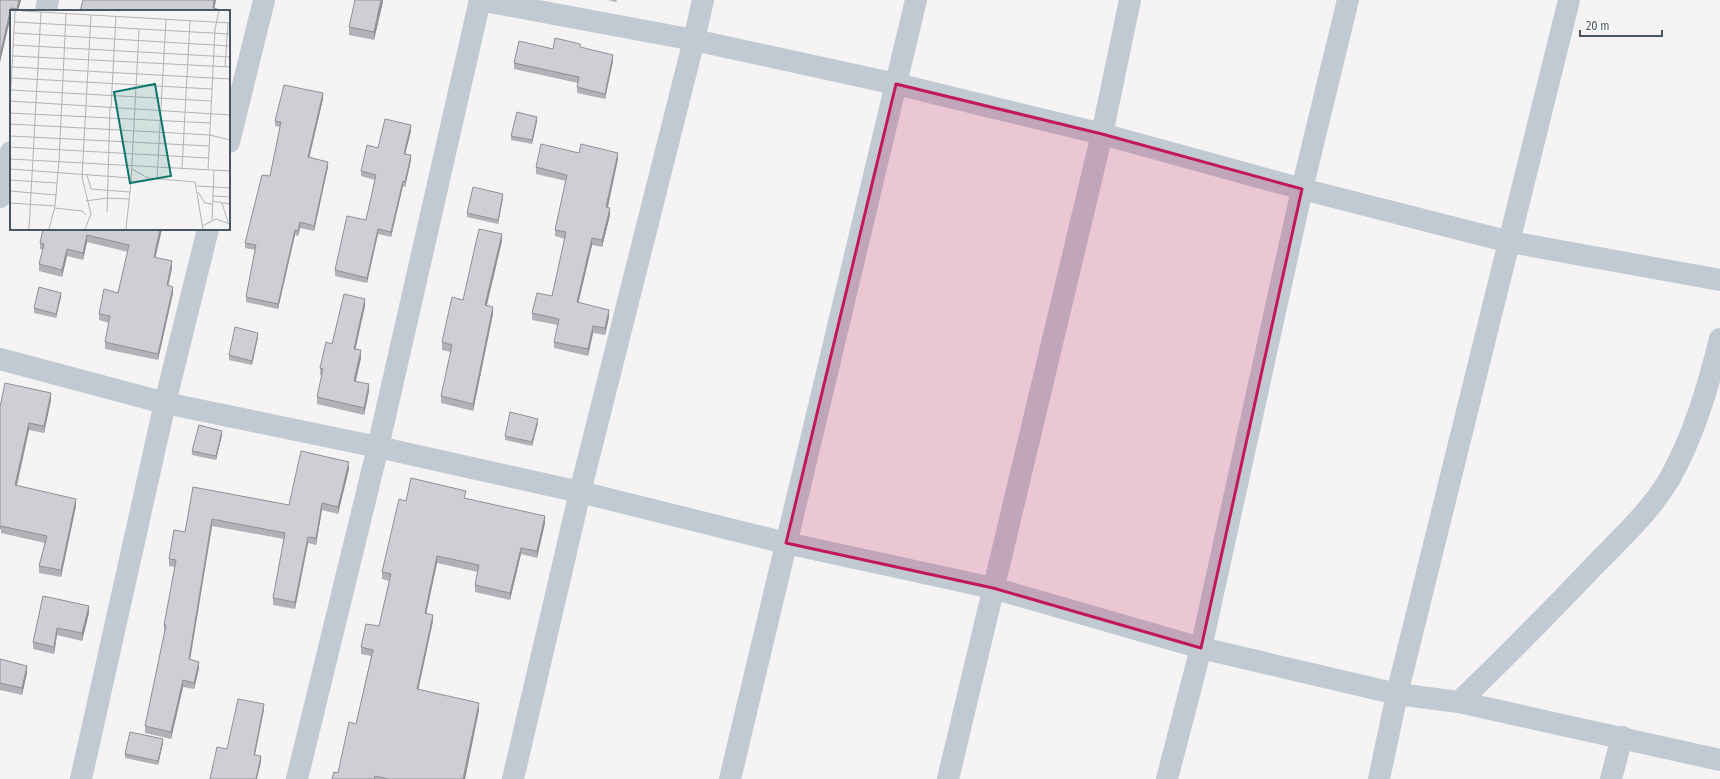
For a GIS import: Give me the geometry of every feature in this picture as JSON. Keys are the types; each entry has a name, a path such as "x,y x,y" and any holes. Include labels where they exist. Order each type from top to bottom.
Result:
{"street":[{"path":"46,10 48,0"},
{"path":"230,138 264,0"},
{"path":"297,779 378,447 480,0 694,40 896,84 1102,134 1302,189 1510,242 1720,280"},
{"path":"513,779 580,492 703,0"},
{"path":"730,779 916,0"},
{"path":"948,779 1102,134 1130,0"},
{"path":"1167,779 1201,648 1302,189 1348,0"},
{"path":"1378,779 1397,694 1569,0"},
{"path":"0,197 10,156"},
{"path":"81,779 165,403 208,230"},
{"path":"1458,702 1511,653 1643,515 1669,479 1691,434 1709,384 1720,339"},
{"path":"0,358 165,403 378,447 580,492 786,542 993,588 1201,648 1397,694 1458,702 1720,760"},
{"path":"1611,779 1622,738"}],"highlighted area":[{"path":"896,84 1102,134 1302,189 1201,648 993,588 786,543"}],"building":[{"path":"0,0 19,0 17,9 11,8 10,10 0,55"},
{"path":"83,0 214,0 213,8 221,10 80,10"},
{"path":"355,0 381,0 374,32 349,27"},
{"path":"555,38 580,44 580,47 613,55 605,94 577,87 579,77 514,63 519,41 553,49"},
{"path":"284,85 323,93 308,157 328,162 314,226 300,222 298,231 295,230 278,304 246,297 256,245 245,243 262,175 270,176 281,122 275,121"},
{"path":"517,112 537,117 532,140 511,136"},
{"path":"385,119 411,125 404,154 411,155 405,182 403,181 391,232 378,229 367,278 335,270 347,216 366,220 376,175 361,171 367,145 378,148"},
{"path":"541,144 579,153 581,144 618,153 606,207 610,208 602,240 592,238 577,302 609,310 605,328 593,326 588,349 554,342 559,319 532,313 537,293 552,296 566,232 555,230 567,175 536,167"},
{"path":"473,187 503,194 498,220 467,213"},
{"path":"479,229 502,234 485,305 493,307 473,404 441,396 452,345 442,342 452,297 463,300"},
{"path":"43,230 160,230 154,257 172,261 167,285 173,287 158,354 105,342 110,316 99,314 104,289 118,293 129,245 87,235 83,253 67,249 62,270 39,264 44,244 40,243"},
{"path":"39,287 61,293 56,314 34,308"},
{"path":"344,294 365,299 354,349 361,350 354,381 369,384 364,408 317,397 323,369 320,368 326,342 332,344"},
{"path":"235,327 258,333 252,361 229,355"},
{"path":"5,383 51,393 44,426 29,423 15,485 76,499 61,570 39,566 47,536 1,526 0,529 0,407"},
{"path":"510,412 538,419 532,442 505,436"},
{"path":"199,425 222,431 216,456 192,451"},
{"path":"301,451 349,462 338,507 322,503 316,538 308,537 295,602 273,598 285,533 212,519 189,659 199,662 194,683 183,680 171,732 145,726 166,625 164,625 176,560 169,559 174,530 185,532 193,487 289,505"},
{"path":"411,478 466,491 464,498 545,516 537,551 521,548 510,593 475,585 479,565 437,556 425,613 433,615 417,689 479,703 463,779 389,779 375,776 374,779 332,779 334,772 338,773 349,722 356,724 373,650 361,647 366,624 379,626 391,574 382,572 399,499 406,501"},
{"path":"43,596 89,606 82,633 57,628 54,647 33,642"},
{"path":"0,659 27,666 22,688 0,683"},
{"path":"238,699 264,704 254,755 261,756 256,779 210,779 217,747 227,749"},
{"path":"130,732 163,739 158,761 125,754"}]}
